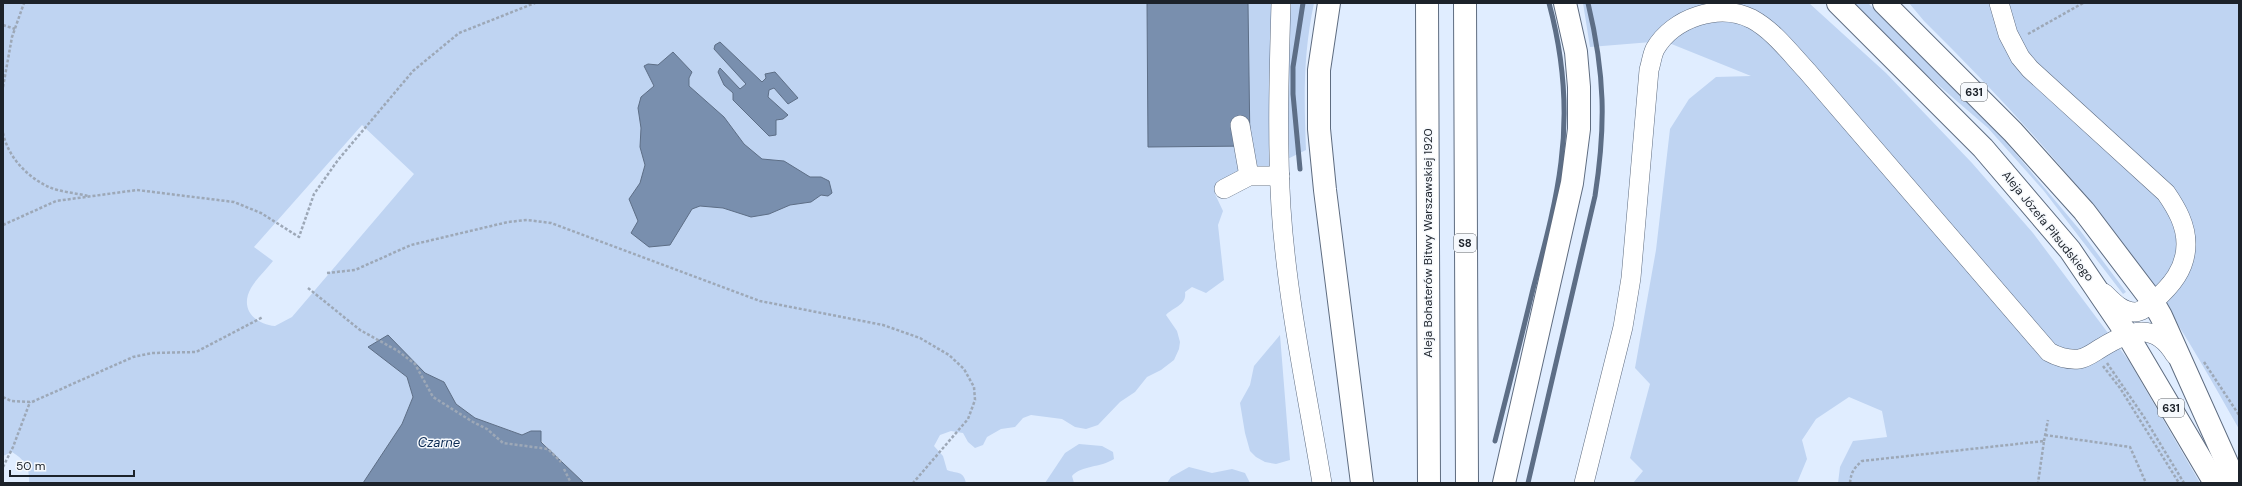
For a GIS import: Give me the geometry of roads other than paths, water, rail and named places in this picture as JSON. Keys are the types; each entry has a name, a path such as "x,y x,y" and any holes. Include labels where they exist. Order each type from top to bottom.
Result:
{"main road":[{"path":"1329,3 1319,70 1319,129 1326,198 1362,483"},
{"name":"Aleja Bohaterów Bitwy Warszawskiej 1920","path":"1427,3 1429,483"},
{"name":"S8","path":"1465,3 1467,483"},
{"path":"1504,483 1572,183 1579,129 1580,87 1565,3"},
{"name":"Aleja Józefa Piłsudskiego","path":"1838,3 1983,148 2070,250 2127,334 2215,483"},
{"name":"631","path":"1884,3 2013,132 2084,211 2153,302 2236,483"}],"street":[{"path":"1281,3 1278,108 1281,209 1291,294 1322,483"},
{"path":"1998,3 2012,43 2020,57 2039,78 2166,193 2178,210 2184,226 2186,245 2184,262 2176,278 2167,290 2153,302 2136,312 2126,310 2116,305 2091,279"},
{"path":"1584,483 1623,327 1631,278 1648,70 1655,50 1671,30 1684,22 1705,14 1735,13 1751,19 1773,35 1828,95 2041,345 2049,352 2069,359 2080,359 2127,334 2146,332 2163,339 2168,344 2188,378"},
{"path":"1240,125 1249,176"},
{"path":"1224,189 1249,176 1280,176"}],"water":[{"path":"1147,3 1248,3 1250,146 1148,147"},
{"path":"720,42 762,82 766,78 765,74 775,72 798,98 788,104 774,88 769,90 768,97 788,115 783,119 776,120 776,135 769,136 733,100 733,93 724,85 718,72 720,68 740,89 746,84 714,49 715,45"},
{"path":"673,52 692,72 689,78 689,86 724,117 744,144 762,159 784,161 810,177 821,177 829,181 832,193 828,196 821,195 811,202 790,205 769,214 751,217 723,208 700,206 692,209 670,245 649,247 631,233 638,221 629,199 640,183 645,165 640,147 641,128 638,108 641,97 654,86 644,66 648,64 658,65"},
{"name":"Czarne","path":"388,335 425,373 444,382 456,404 475,418 522,435 531,431 541,431 541,442 584,483 363,483 402,424 413,397 407,377 368,347"}],"waterway":[{"path":"1300,169 1293,94 1293,67 1303,3"},
{"path":"1495,441 1549,226 1561,162 1564,122 1563,82 1558,42 1549,3"},
{"path":"1528,483 1595,196 1599,170 1602,122 1601,77 1594,29 1588,3"}]}
